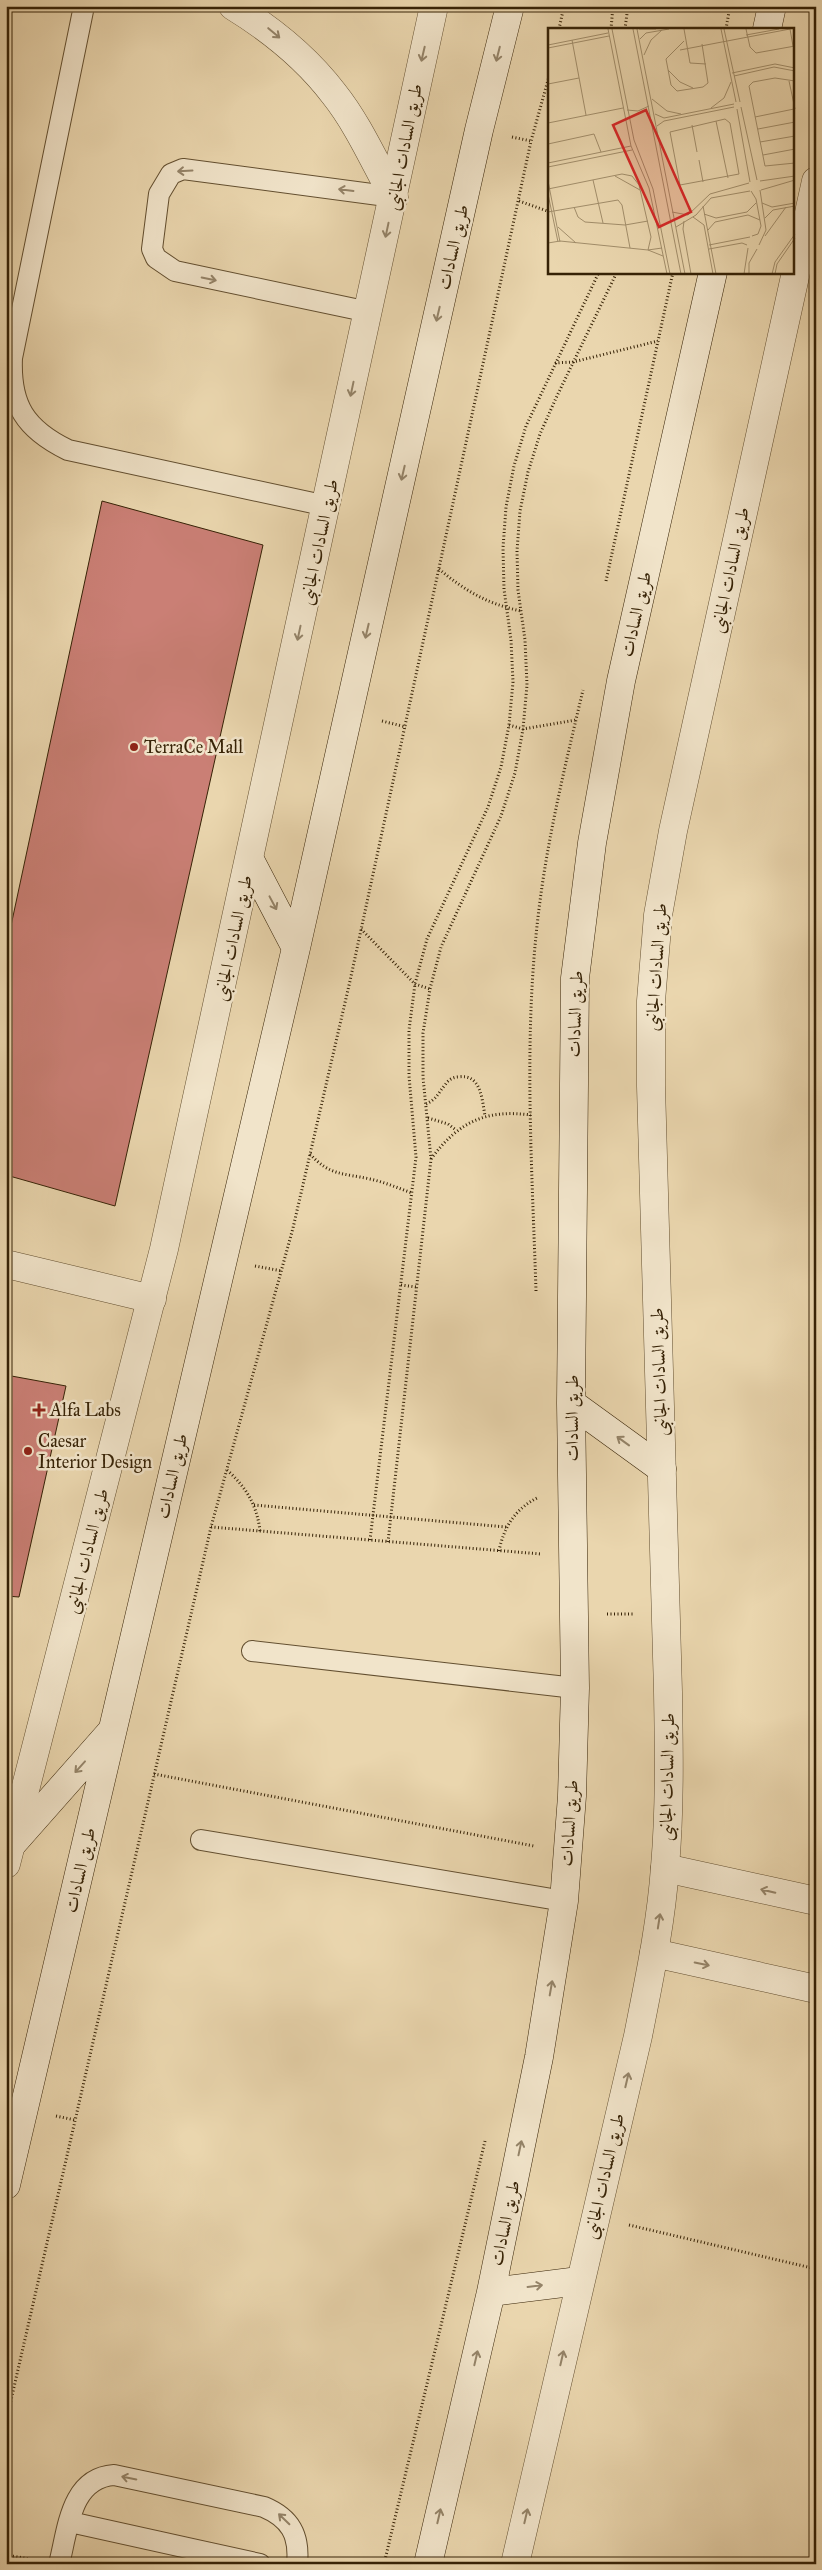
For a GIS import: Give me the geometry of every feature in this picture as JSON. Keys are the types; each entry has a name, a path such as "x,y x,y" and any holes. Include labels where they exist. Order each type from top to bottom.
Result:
{"street":[{"path":"233,6 266,26 303,58 335,95 394,197"},
{"name":"طريق السادات الجانبى","path":"9,1854 152,1299 250,860 434,6"},
{"name":"طريق السادات","path":"6,2184 296,948 477,140 510,6"},
{"path":"767,28 772,6"},
{"name":"طريق السادات الجانبى","path":"515,2564 579,2281 638,2036 654,1953 665,1868 670,1780 651,1086 651,1000 658,915 673,831 816,181"},
{"name":"طريق السادات","path":"428,2564 491,2292 539,2058 564,1901 572,1796 575,1688 572,1403 575,978 592,843 621,681 712,274"},
{"path":"250,860 296,948"},
{"path":"6,1264 152,1299"},
{"path":"572,1403 662,1469"},
{"path":"9,1854 113,1730"},
{"path":"665,1868 816,1901"},
{"path":"654,1953 816,1989"},
{"path":"491,2292 579,2281"}],"lane":[{"path":"84,6 12,358 11,379 16,403 28,423 46,439 68,450 327,506"},
{"path":"369,312 175,271 156,258 152,249 159,194 171,174 183,169 394,197"},
{"path":"252,1651 575,1688"},
{"path":"201,1840 564,1901"},
{"path":"59,2564 78,2496 84,2487 103,2476 124,2477 264,2506 277,2512 288,2522 296,2534 297,2564"},
{"path":"70,2522 260,2564"}],"path":[{"path":"559,28 564,6"},
{"path":"611,28 613,6"},
{"path":"626,28 628,6"},
{"path":"726,28 730,6"},
{"path":"6,2422 211,1527 293,1228 361,929 531,141 548,80"},
{"path":"519,201 548,211"},
{"path":"370,1540 416,1157 409,1076 409,1030 415,984 427,939 488,807 501,767 509,724 513,682 511,640 504,590 503,548 506,507 514,466 526,426 598,274"},
{"path":"388,1542 431,1160 423,1077 423,1033 430,989 441,947 501,816 515,773 523,729 527,685 525,640 518,590 517,551 520,511 528,472 540,434 616,274"},
{"path":"605,586 673,274"},
{"path":"555,364 573,362 658,341"},
{"path":"439,569 459,586 482,600 521,611"},
{"path":"536,1300 531,1115 533,964 539,907 584,683"},
{"path":"509,724 523,729 576,720"},
{"path":"361,929 415,984 430,989"},
{"path":"426,1104 435,1100 444,1084 453,1077 465,1076 475,1081 480,1091 485,1116"},
{"path":"431,1160 442,1144 456,1130 485,1116 516,1113 531,1115"},
{"path":"428,1118 448,1124 456,1130"},
{"path":"310,1154 320,1165 332,1173 370,1179 412,1194"},
{"path":"401,1285 416,1287"},
{"path":"227,1470 238,1480 254,1505 260,1531"},
{"path":"499,1550 506,1527 528,1503 542,1496 542,1505"},
{"path":"254,1505 506,1527"},
{"path":"211,1527 544,1554 544,1562"},
{"path":"154,1774 542,1848 536,1896"},
{"path":"384,2564 486,2136"},
{"path":"595,2217 816,2269"}],"building":[{"name":"TerraCe Mall","path":"102,501 263,545 115,1206 6,1175 6,949"},
{"path":"6,1375 66,1386 19,1597 6,1596"}],"place":[{"name":"TerraCe Mall","path":"134,747"},
{"name":"Alfa Labs","path":"39,1410"},
{"name":"Caesar Interior Design","path":"28,1451"}]}
